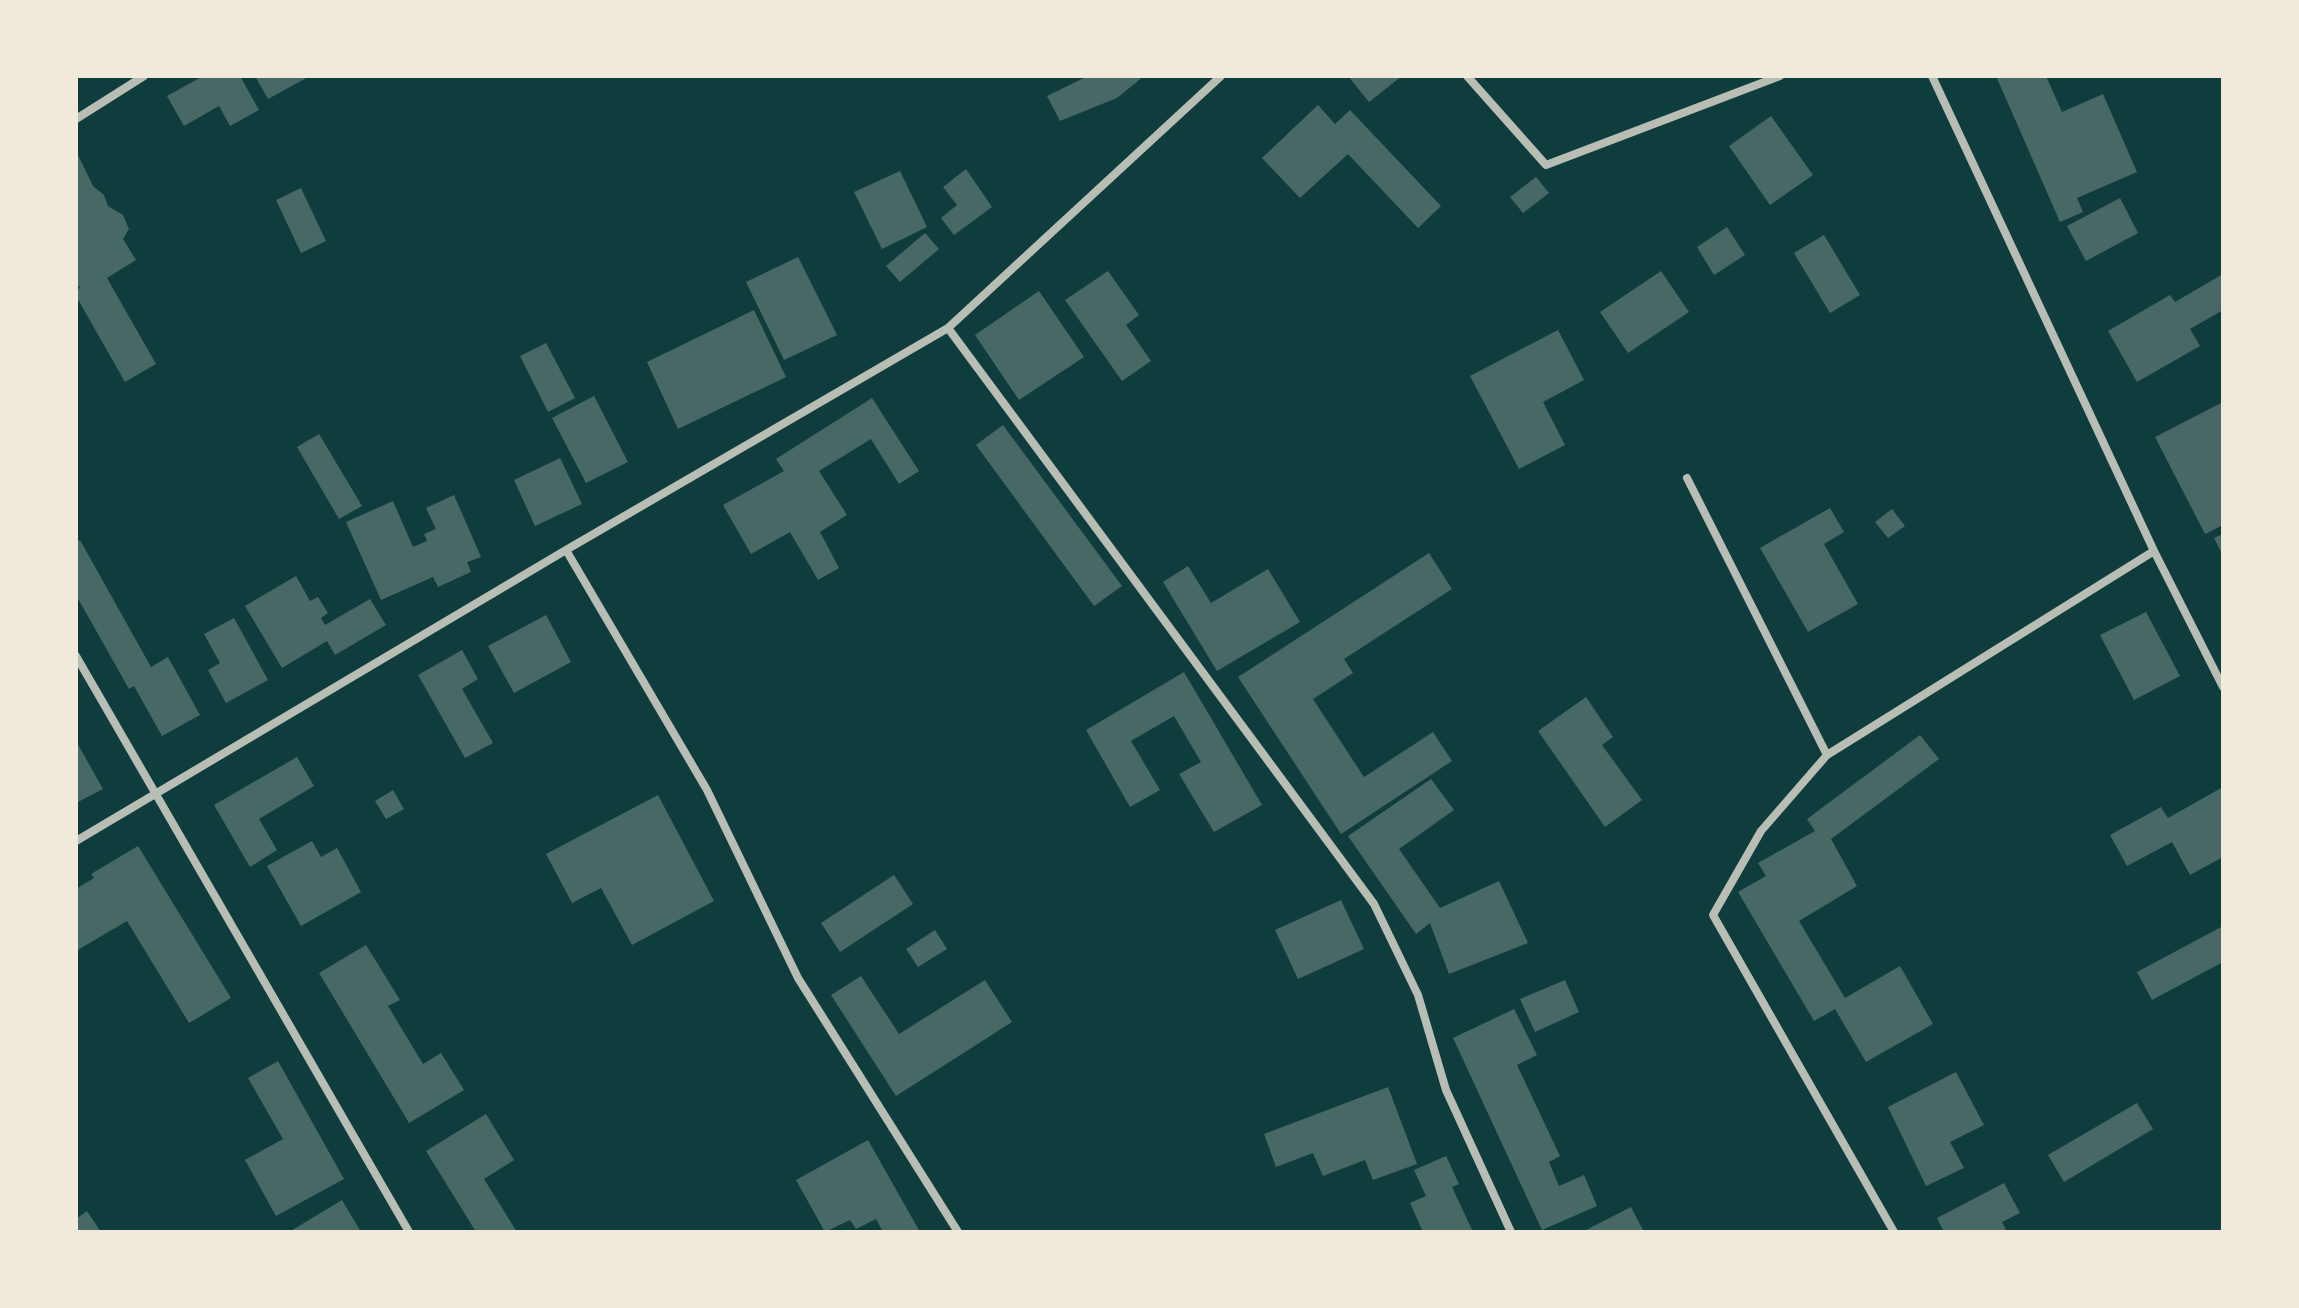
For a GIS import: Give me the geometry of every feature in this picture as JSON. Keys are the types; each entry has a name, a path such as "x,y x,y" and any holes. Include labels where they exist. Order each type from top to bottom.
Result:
{"street":[{"path":"76,119 144,76"},
{"path":"76,841 948,328 1221,76"},
{"path":"1467,76 1546,165 1780,76"},
{"path":"1932,76 2154,551 2223,687"},
{"path":"948,328 1374,904 1418,995 1446,1090 1511,1232"},
{"path":"1687,478 1827,755"},
{"path":"566,550 707,790 798,978 958,1232"},
{"path":"1894,1232 1713,915 1761,831 1827,755 2154,551"},
{"path":"76,656 409,1232"}],"building":[{"path":"203,76 240,76 259,110 230,126 219,106 184,126 167,96"},
{"path":"255,76 310,76 268,99"},
{"path":"1088,76 1144,76 1117,98 1060,121 1047,96"},
{"path":"1348,76 1402,76 1369,102"},
{"path":"1996,76 2046,76 2062,112 2103,94 2137,172 2077,198 2083,212 2060,222"},
{"path":"1318,105 1335,124 1350,110 1441,206 1418,228 1348,154 1300,198 1262,158"},
{"path":"1771,116 1813,175 1770,205 1729,146"},
{"path":"76,151 93,186 104,195 108,206 123,215 129,229 123,239 136,260 107,278 156,364 125,382 76,296 76,290 80,288 76,282"},
{"path":"966,169 992,207 954,235 941,218 957,205 943,187"},
{"path":"900,171 927,227 882,249 854,192"},
{"path":"1536,177 1549,193 1523,213 1510,197"},
{"path":"301,188 326,241 301,253 276,200"},
{"path":"2120,198 2138,233 2086,261 2067,226"},
{"path":"1727,227 1745,255 1714,275 1697,247"},
{"path":"925,233 939,249 900,282 886,266"},
{"path":"1824,235 1860,295 1830,313 1794,253"},
{"path":"798,257 837,335 784,360 746,282"},
{"path":"1108,271 1139,315 1126,325 1151,361 1122,381 1065,300"},
{"path":"1661,271 1689,312 1628,353 1600,312"},
{"path":"2223,274 2223,310 2190,329 2200,346 2137,382 2108,331 2170,295 2175,302"},
{"path":"1039,291 1084,357 1019,400 975,335"},
{"path":"754,310 786,377 678,429 647,362"},
{"path":"1558,330 1584,380 1543,402 1565,445 1519,469 1470,376"},
{"path":"546,343 575,398 548,412 520,356"},
{"path":"594,396 628,462 586,483 552,418"},
{"path":"872,398 919,471 899,484 871,439 819,471 847,515 820,532 839,568 818,580 790,532 751,554 723,505 784,471 776,459"},
{"path":"2223,402 2223,525 2205,534 2155,437"},
{"path":"1003,425 1122,586 1094,606 976,445"},
{"path":"319,434 362,506 339,519 297,447"},
{"path":"560,458 582,504 535,526 514,480"},
{"path":"454,495 481,557 467,562 471,572 438,587 433,577 381,600 346,522 393,501 413,547 427,541 424,534 436,529 426,508"},
{"path":"1830,508 1844,532 1824,544 1858,604 1808,632 1760,548"},
{"path":"1892,509 1905,526 1888,538 1875,522"},
{"path":"2223,534 2223,556 2214,538"},
{"path":"80,540 151,667 168,657 200,715 162,736 134,686 129,689 76,595 76,542"},
{"path":"1429,553 1452,589 1344,659 1353,673 1313,699 1364,777 1433,732 1452,761 1341,834 1238,677"},
{"path":"1188,566 1211,603 1268,569 1300,622 1217,671 1163,582"},
{"path":"296,576 310,601 318,597 328,613 321,618 325,625 370,599 386,625 335,655 327,641 282,668 245,606"},
{"path":"2146,612 2180,676 2134,700 2100,635"},
{"path":"546,615 571,662 514,693 488,646"},
{"path":"234,618 268,680 226,703 208,670 220,663 204,634"},
{"path":"462,650 478,679 462,689 493,743 465,758 418,675"},
{"path":"1184,672 1262,805 1214,832 1179,774 1201,762 1174,716 1131,741 1160,790 1130,807 1086,730"},
{"path":"1586,697 1613,737 1602,745 1642,800 1605,827 1538,731"},
{"path":"1920,735 1939,759 1831,839 1857,886 1799,921 1845,998 1900,966 1933,1024 1866,1062 1835,1009 1814,1021 1738,892 1766,876 1758,863 1815,831 1807,819"},
{"path":"76,741 103,789 76,803"},
{"path":"297,757 314,786 259,819 277,850 250,867 214,805"},
{"path":"1431,779 1454,810 1399,849 1440,908 1499,881 1528,943 1449,974 1430,923 1416,934 1348,836"},
{"path":"2223,787 2223,857 2190,875 2172,842 2127,866 2110,835 2161,807 2168,818"},
{"path":"393,790 404,809 386,819 375,801"},
{"path":"658,795 714,901 632,945 601,888 572,903 546,854"},
{"path":"312,841 321,857 337,848 361,892 301,926 267,866"},
{"path":"138,846 231,998 189,1023 127,921 76,951 76,889 94,878 91,874"},
{"path":"894,875 913,904 840,952 821,923"},
{"path":"1341,900 1364,949 1298,979 1275,930"},
{"path":"2223,926 2223,962 2152,1000 2137,972"},
{"path":"935,930 947,949 918,967 906,949"},
{"path":"366,945 400,1000 388,1006 423,1064 441,1053 464,1090 409,1123 319,973"},
{"path":"861,976 899,1034 985,980 1012,1022 896,1096 831,995"},
{"path":"1565,980 1579,1012 1535,1032 1520,999"},
{"path":"1514,1009 1537,1055 1517,1065 1560,1156 1549,1162 1559,1186 1584,1175 1597,1206 1542,1230 1453,1038"},
{"path":"278,1061 344,1179 276,1216 245,1160 283,1139 248,1078"},
{"path":"1956,1072 1984,1125 1950,1142 1964,1168 1926,1186 1888,1107"},
{"path":"1388,1087 1417,1164 1373,1180 1365,1160 1323,1176 1313,1153 1276,1167 1264,1134"},
{"path":"2137,1103 2153,1129 2064,1182 2048,1155"},
{"path":"486,1114 514,1160 484,1179 517,1232 476,1232 426,1151"},
{"path":"868,1140 920,1232 883,1232 876,1219 856,1229 850,1220 825,1232 796,1180"},
{"path":"1446,1156 1459,1184 1452,1187 1473,1232 1423,1232 1410,1203 1426,1196 1414,1170"},
{"path":"2004,1183 2020,1213 2002,1222 2007,1232 1944,1232 1937,1218"},
{"path":"342,1200 361,1232 289,1232"},
{"path":"1631,1207 1644,1232 1582,1232"},
{"path":"87,1211 101,1232 76,1232 76,1219"}]}
